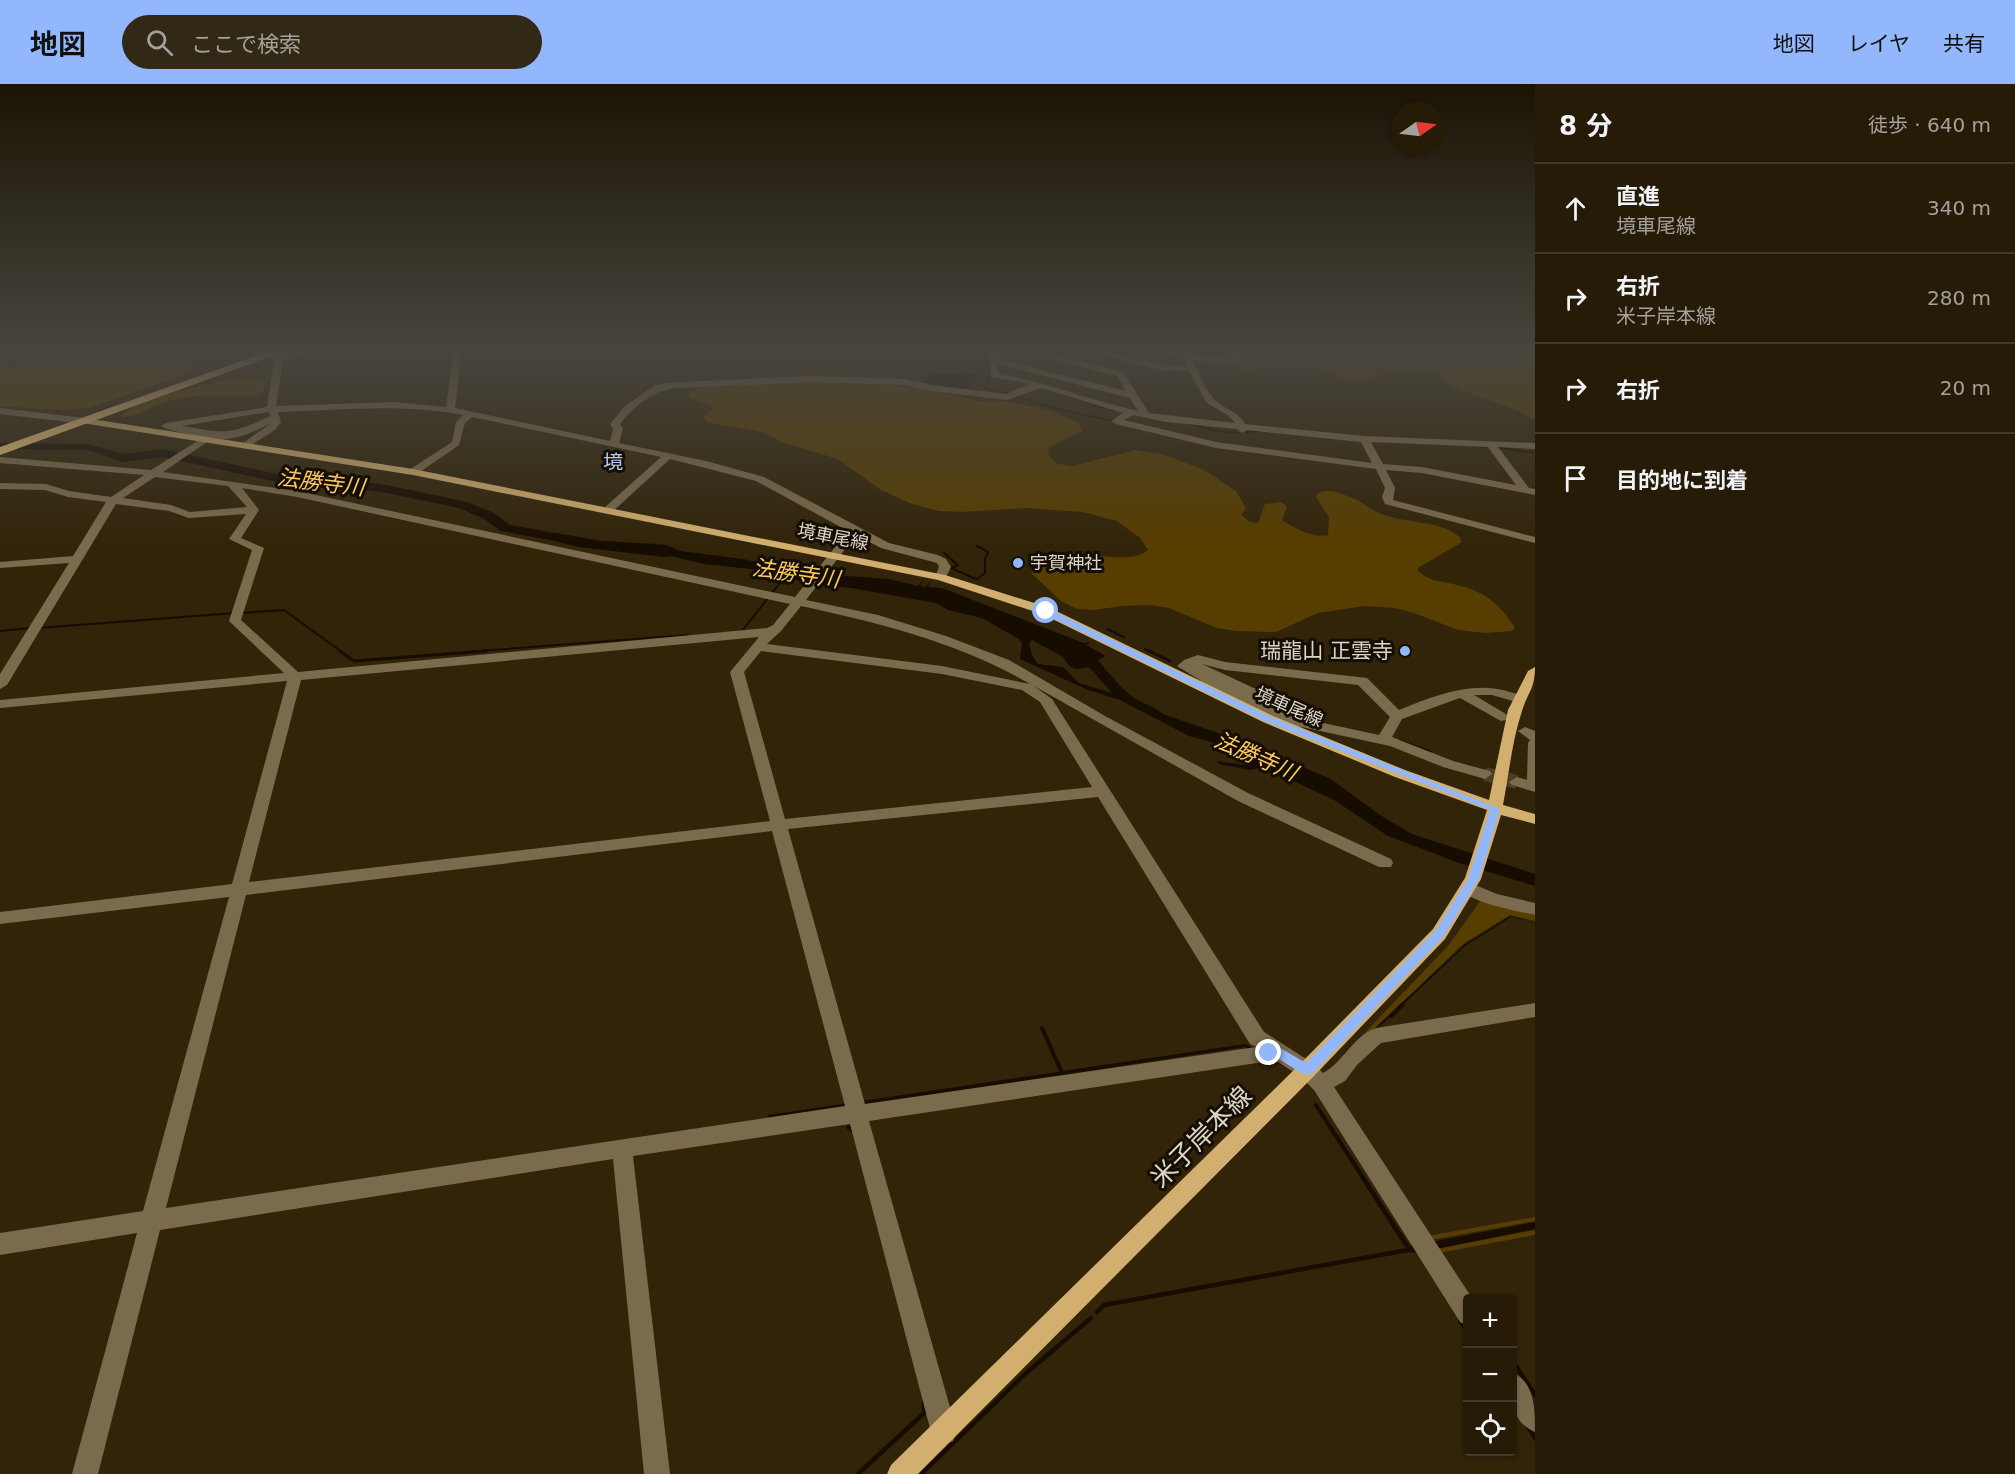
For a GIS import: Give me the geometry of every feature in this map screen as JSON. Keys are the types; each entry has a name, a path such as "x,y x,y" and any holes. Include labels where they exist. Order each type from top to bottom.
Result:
{"highway":[{"path":"0,451 106,414"}],"main road":[{"name":"境車尾線","path":"85,421 413,472 941,577 1046,611 1268,719 1494,813 1535,819"},
{"name":"米子岸本線","path":"900,1474 1314,1077 1439,934 1471,884 1494,813 1506,745 1520,699 1535,671"}],"street":[{"path":"24,414 85,421"},
{"path":"266,414 166,426 226,436 247,431 272,414"},
{"path":"245,446 272,428 276,423 273,414"},
{"path":"413,472 456,443 461,422 470,414 668,456 760,479 892,548 934,557 942,561 945,567 941,577"},
{"path":"614,445 618,429 615,424 622,414"},
{"path":"1128,414 1116,421 1203,442 1422,470 1530,491"},
{"path":"1145,414 1166,419 1364,439 1535,446"},
{"path":"1233,414 1242,425 1249,449"},
{"path":"1364,439 1390,488 1387,497 1389,502 1535,540"},
{"path":"0,685 113,500 204,440"},
{"path":"1491,445 1530,491"},
{"path":"607,511 668,456"},
{"path":"0,460 105,466 297,494 874,618 1004,663 1243,797 1385,863"},
{"path":"231,483 254,510"},
{"path":"0,486 46,487 68,494 171,508 189,515 254,510"},
{"path":"254,510 235,539 258,548 235,621 295,676"},
{"path":"855,529 777,628 770,632 737,672 944,1432"},
{"path":"0,565 78,559"},
{"path":"0,704 770,632"},
{"path":"759,647 942,670 1026,687 1046,699 1257,1038 1267,1052 1314,1077 1463,1308"},
{"path":"1397,716 1362,681 1225,666 1198,659 1184,666 1232,694 1298,720 1384,738 1416,749 1448,764 1485,774"},
{"path":"85,1474 295,676"},
{"path":"1384,738 1397,716 1463,694 1485,690 1520,699"},
{"path":"1463,694 1501,717"},
{"path":"1535,743 1535,781"},
{"path":"1517,782 1535,787"},
{"path":"0,918 777,825 1104,791"},
{"path":"1471,884 1493,899 1535,909"},
{"path":"1314,1077 1338,1075 1350,1059 1376,1036 1535,1010"},
{"path":"0,1244 1267,1052"},
{"path":"622,1148 657,1474"},
{"path":"1517,1392 1535,1419"}],"shaded area":[{"path":"124,414 136,414 125,417 121,416"},
{"path":"707,414 1059,414 1076,421 1082,431 1048,448 1049,456 1058,464 1072,466 1136,450 1165,455 1204,470 1236,491 1246,508 1241,515 1250,522 1258,523 1265,504 1281,502 1287,506 1282,520 1310,534 1328,535 1329,517 1316,497 1318,493 1330,491 1353,498 1385,515 1430,524 1451,531 1460,537 1462,542 1418,568 1418,571 1430,579 1473,590 1489,598 1503,611 1515,628 1512,631 1486,633 1458,630 1395,608 1365,606 1318,613 1276,632 1217,628 1169,608 1150,605 1094,610 1077,609 1061,601 1031,573 1046,560 1068,553 1129,557 1148,550 1140,538 1117,521 1083,512 1026,508 939,511 912,504 881,490 839,460 784,443 765,433 707,422 703,417"},
{"path":"1523,414 1535,414 1535,420"},
{"path":"1483,897 1535,911 1535,921 1510,915 1463,944 1330,1072 1332,1067 1448,946"},
{"path":"1535,1217 1535,1221 1430,1240 1427,1236"},
{"path":"1535,1230 1535,1235 1438,1253 1435,1249"}],"water":[{"path":"555,533 603,541 667,545 680,551 743,559 808,573 889,579 918,586 924,579 920,586 925,587 931,581 928,587 942,588 1084,643 1090,642 1086,645 1106,656 1098,660 1121,687 1134,698 1163,714 1238,740 1331,779 1380,815 1412,834 1535,874 1535,886 1459,863 1388,836 1334,800 1264,767 1250,770 1219,764 1216,761 1246,765 1252,757 1230,747 1189,736 1120,700 1088,690 1020,659 1022,643 1019,639 982,618 948,610 936,603 851,588 805,584 789,576 751,569 704,564 671,556 579,547 551,540","holes":["1032,640 1063,657 1070,667 1077,669 1089,667 1112,693 1079,683 1063,667 1038,664 1032,655 1029,643"]},
{"path":"1510,916 1535,923 1511,917 1465,946 1375,1031 1373,1030 1464,945"},
{"path":"1245,1044 1285,1063 1283,1066 1245,1047 769,1120 768,1115"},
{"path":"1317,1103 1410,1246 1535,1222 1535,1229 1417,1253 1408,1252 1313,1104"}],"waterway":[{"path":"1081,414 1113,421"},
{"path":"1191,424 1217,431 1240,433"},
{"path":"1246,433 1259,430"},
{"name":"法勝寺川","path":"0,446 88,447 107,451 123,458 162,453 295,482 353,484 392,490 463,505 489,516 506,528 577,541"},
{"path":"1476,446 1488,447"},
{"path":"1501,448 1535,453"},
{"path":"977,546 988,552 985,559 985,573 977,579"},
{"path":"944,553 958,565 951,568 976,579"},
{"path":"742,631 787,574"},
{"path":"241,613 284,610 342,652"},
{"path":"38,628 235,613"},
{"path":"0,631 31,628"},
{"path":"1107,629 1124,637"},
{"path":"466,652 688,635"},
{"path":"1145,649 1152,652"},
{"path":"340,651 354,661 486,651"},
{"path":"1149,651 1170,661"},
{"path":"1400,741 1430,752"},
{"path":"1391,1016 1403,1004"},
{"path":"1042,1028 1062,1073"},
{"path":"848,1127 854,1132"},
{"path":"1097,1312 1104,1305 1408,1250"},
{"path":"921,1474 1025,1374 1091,1318"},
{"path":"1460,1321 1463,1325"},
{"path":"1517,1368 1535,1395"},
{"path":"858,1474 924,1413 924,1402"},
{"path":"1528,1427 1535,1438"}],"tunnel":[{"path":"1485,774 1517,782"}],"place":[{"name":"宇賀神社","path":"1018,563"},
{"name":"瑞龍山 正雲寺","path":"1405,651"}],"district":[{"name":"境","path":"613,462"}],"route":[{"path":"1046,611 1268,719 1495,809 1473,879 1439,934 1307,1070 1275,1050 1269,1053"}]}
